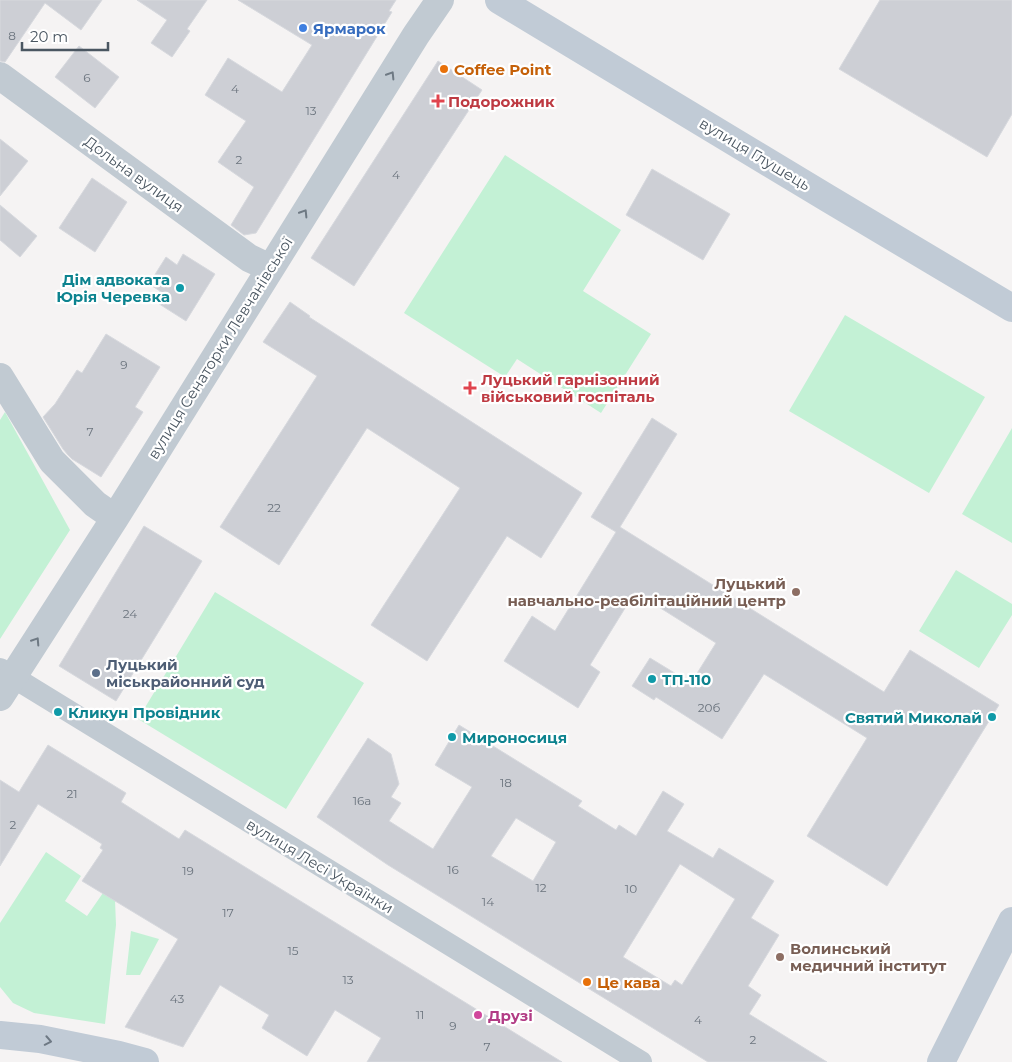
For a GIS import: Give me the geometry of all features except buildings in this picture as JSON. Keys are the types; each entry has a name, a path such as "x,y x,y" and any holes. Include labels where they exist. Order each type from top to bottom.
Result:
{"main road":[{"name":"вулиця Глушець","path":"500,0 1012,308"},
{"path":"941,1062 1012,921"},
{"path":"0,1035 40,1039 118,1058 145,1062"}],"street":[{"name":"вулиця Сенаторки Левчанівської","path":"4,681 115,518 416,35 440,0"},
{"name":"Дольна вулиця","path":"0,76 249,258 270,268"},
{"path":"0,376 52,461 95,504 115,518"},
{"name":"вулиця Лесі Українки","path":"4,681 640,1062"}],"green space":[{"path":"505,155 621,230 583,291 651,334 601,413 517,359 505,377 404,313"},
{"path":"845,315 985,397 929,493 789,411"},
{"path":"5,412 70,530 0,639 0,420"},
{"path":"1012,428 1012,543 962,514"},
{"path":"956,570 1012,604 1012,615 979,668 919,631"},
{"path":"215,592 364,683 286,809 138,719"},
{"path":"46,852 81,876 65,901 87,916 105,890 115,900 116,925 105,1024 34,1013 13,1003 0,987 0,923"},
{"path":"131,931 159,939 140,975 126,975"}],"place":[{"name":"Ярмарок","path":"303,28"},
{"name":"Coffee Point","path":"444,69"},
{"name":"Подорожник","path":"438,101"},
{"name":"Дім адвоката Юрія Черевка","path":"180,288"},
{"name":"Луцький гарнізонний військовий госпіталь","path":"470,388"},
{"name":"Луцький навчально-реабілітаційний центр","path":"796,592"},
{"name":"Луцький міськрайонний суд","path":"96,673"},
{"name":"ТП-110","path":"652,679"},
{"name":"Кликун Провідник","path":"58,712"},
{"name":"Святий Миколай","path":"992,717"},
{"name":"Мироносиця","path":"452,737"},
{"name":"Волинський медичний інститут","path":"780,957"},
{"name":"Це кава","path":"587,982"},
{"name":"Друзі","path":"478,1015"}]}
